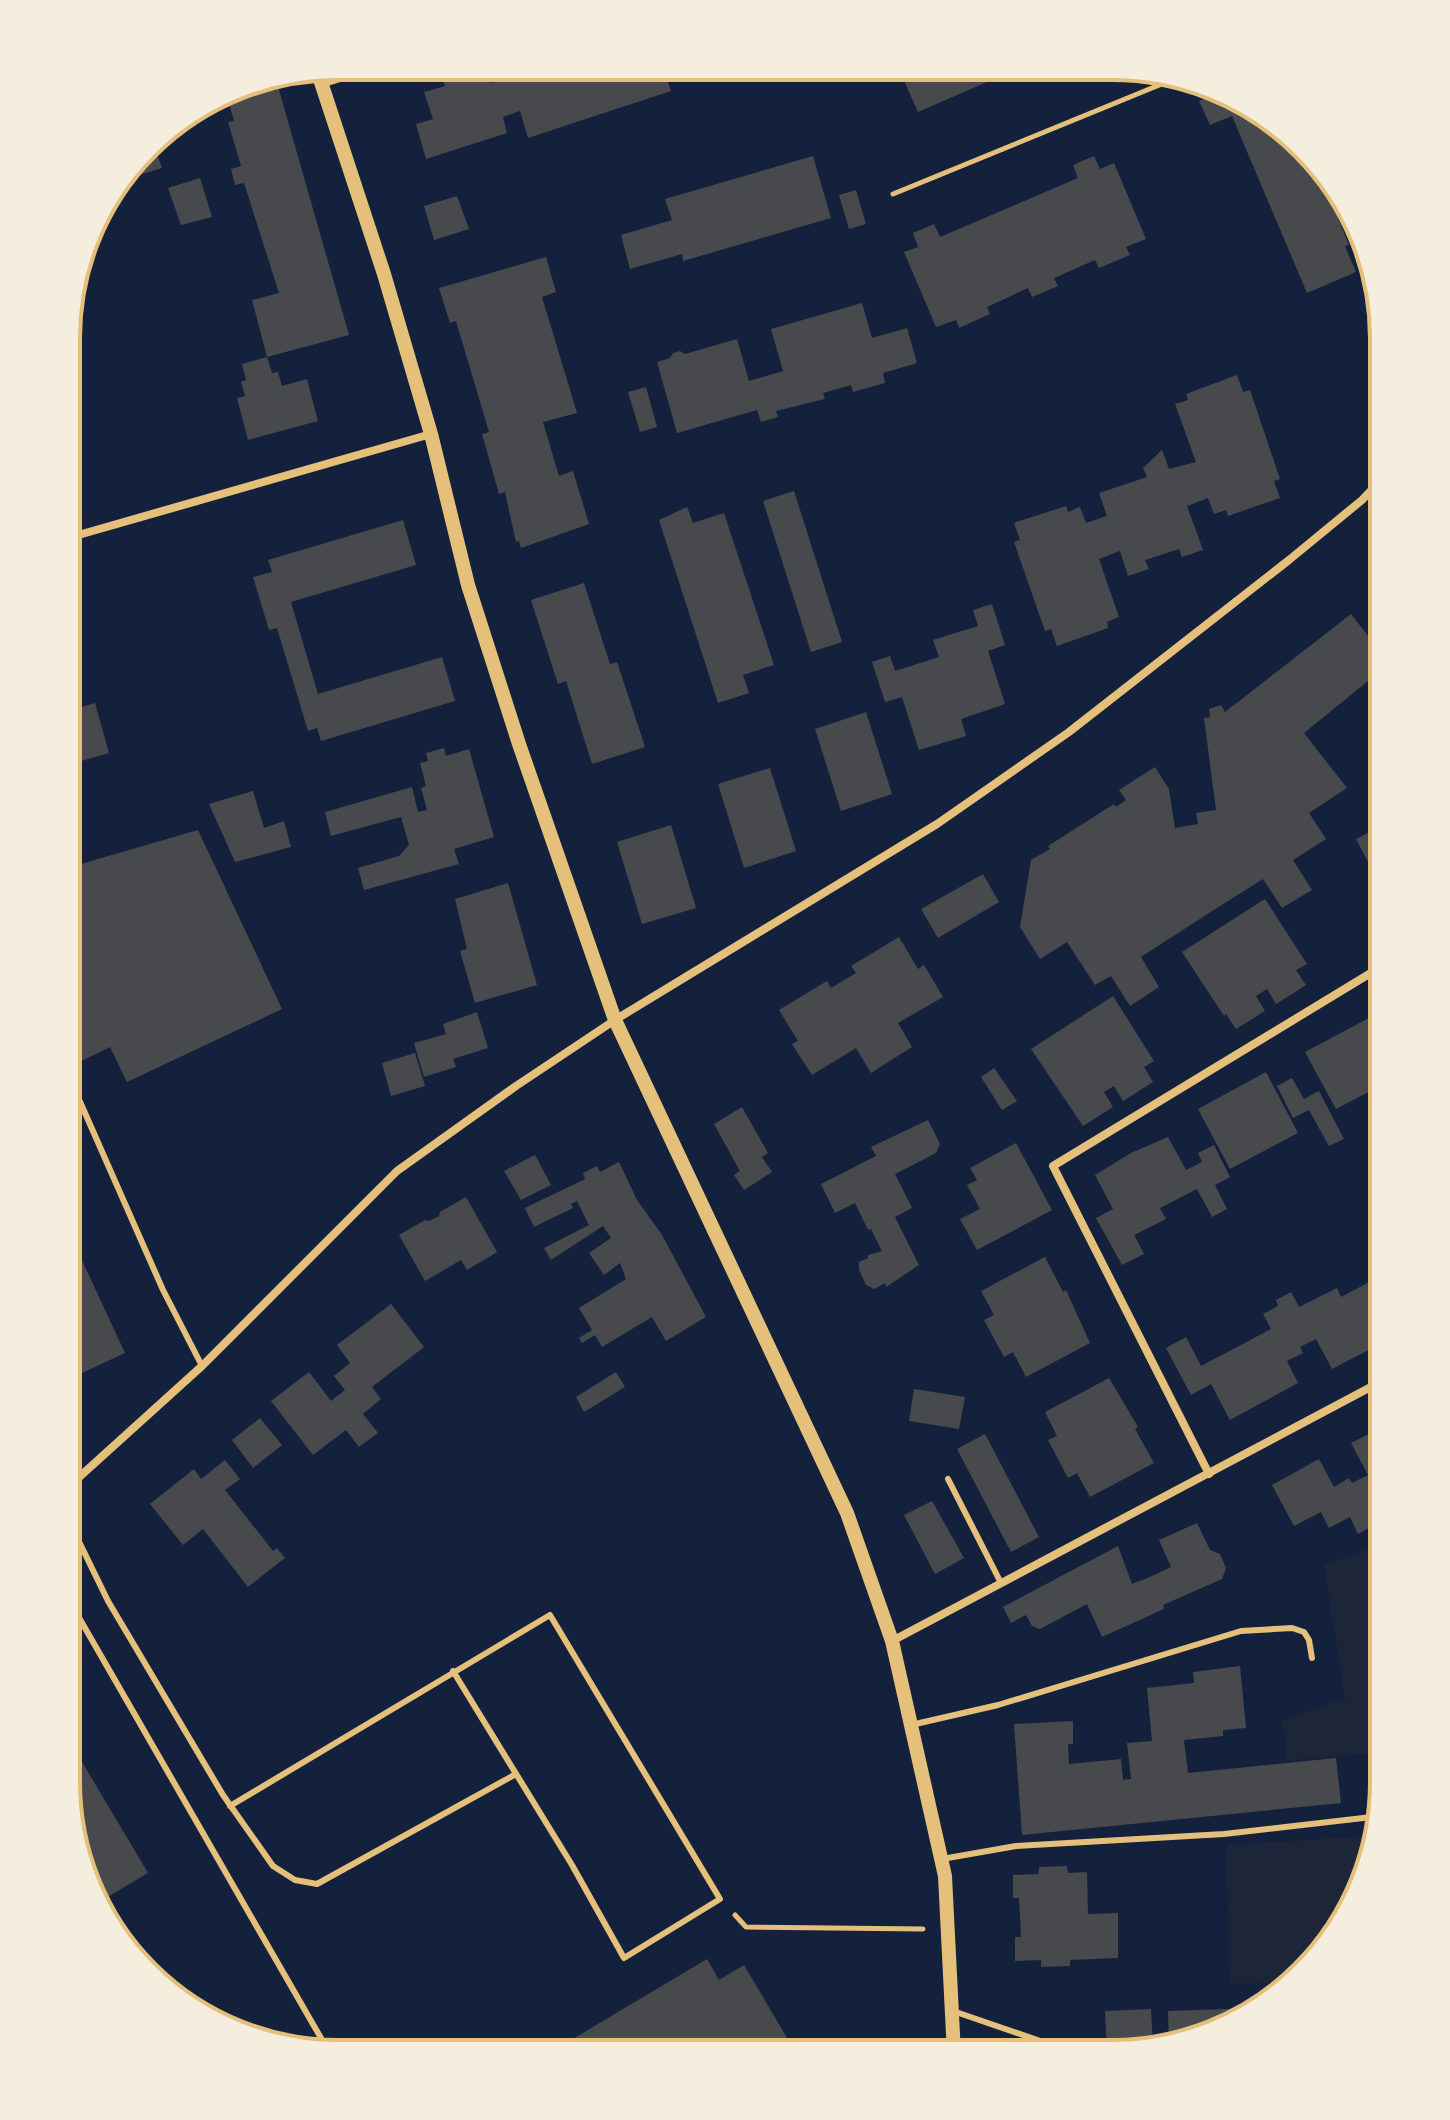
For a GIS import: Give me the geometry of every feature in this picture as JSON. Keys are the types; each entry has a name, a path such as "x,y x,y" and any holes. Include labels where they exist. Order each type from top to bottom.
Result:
{"street":[{"path":"320,81 384,274 431,434 468,585 519,744 615,1020 847,1513 892,1641 945,1876 954,2040"},
{"path":"80,535 431,434"},
{"path":"80,1477 202,1366 397,1171 615,1020 937,824 1069,732 1289,560 1370,492"},
{"path":"1209,1474 1053,1166 1370,974"},
{"path":"892,1641 1369,1388"}],"lane":[{"path":"80,1102 163,1290 202,1366"},
{"path":"948,1479 1001,1583"},
{"path":"80,1544 108,1601 230,1806 273,1866 295,1880 317,1884 516,1774"},
{"path":"230,1806 453,1671 550,1615 720,1899 624,1958 572,1865 453,1671"},
{"path":"80,1619 322,2039"},
{"path":"911,1725 998,1705 1241,1631 1292,1628 1304,1632 1309,1640 1312,1658"},
{"path":"942,1859 1016,1846 1224,1834 1367,1818"},
{"path":"953,2011 1038,2040"}],"path":[{"path":"893,194 1160,85"},
{"path":"720,1899 746,1927 889,1930"}],"shaded area":[{"path":"1369,1549 1369,1753 1287,1761 1283,1720 1345,1698 1324,1565"},
{"path":"1364,1836 1356,1865 1327,1925 1306,1952 1273,1983 1229,1984 1227,1845"}],"building":[{"path":"443,80 491,80 492,83 501,80 667,80 671,91 528,138 520,111 503,117 507,133 426,159 416,124 433,119 424,92 445,86"},
{"path":"904,80 991,80 918,112"},
{"path":"278,87 349,335 267,357 252,300 279,293 244,183 235,185 231,169 241,166 228,122 234,121 229,105"},
{"path":"1211,100 1255,123 1306,168 1333,205 1356,272 1307,293 1232,116 1210,125 1199,101"},
{"path":"157,155 162,168 138,175"},
{"path":"813,156 831,218 683,261 682,254 630,269 621,235 672,220 665,199"},
{"path":"1094,156 1100,169 1114,163 1146,239 1126,247 1130,255 1099,268 1095,260 1054,278 1058,286 1032,297 1028,288 987,307 990,314 959,328 956,320 936,327 904,252 918,247 913,233 934,224 940,237 1078,178 1073,165"},
{"path":"200,178 212,217 181,225 168,188"},
{"path":"856,190 866,224 849,229 839,195"},
{"path":"457,196 469,229 434,240 424,206"},
{"path":"546,257 556,292 542,297 577,413 543,422 559,476 573,471 589,524 521,548 519,541 516,542 505,492 499,494 482,434 489,432 456,321 450,323 439,288"},
{"path":"862,303 872,338 907,328 917,363 883,373 885,383 853,392 851,385 823,393 825,399 776,411 778,417 761,422 757,410 677,433 657,362 670,358 673,353 680,351 685,354 737,339 749,381 783,371 771,329"},
{"path":"267,357 272,373 278,372 282,386 307,379 318,421 248,440 237,398 245,396 241,382 246,380 242,364"},
{"path":"1237,375 1243,392 1250,390 1280,479 1274,481 1280,498 1228,516 1226,510 1214,514 1208,498 1187,506 1203,550 1182,557 1179,549 1145,560 1149,569 1128,576 1120,551 1099,559 1119,617 1107,622 1108,628 1057,646 1051,629 1045,631 1014,542 1020,540 1014,523 1066,506 1068,512 1080,507 1086,523 1107,516 1099,493 1147,477 1143,468 1162,450 1169,469 1196,462 1175,404 1188,400 1186,394"},
{"path":"646,387 657,427 640,432 628,392"},
{"path":"794,491 842,642 811,652 763,501"},
{"path":"687,507 693,523 724,513 774,665 743,675 749,693 718,703 659,520"},
{"path":"403,520 416,565 291,602 318,694 442,657 455,701 321,741 317,728 308,731 277,628 269,630 253,577 272,572 268,560"},
{"path":"584,583 610,664 617,662 645,747 592,764 566,681 558,684 531,600"},
{"path":"992,604 1005,645 988,651 1005,704 961,719 966,736 919,750 902,697 885,702 872,662 890,656 895,671 939,657 933,640 978,626 973,610"},
{"path":"1351,614 1370,638 1370,680 1304,733 1347,788 1309,813 1326,839 1293,860 1312,890 1282,908 1263,879 1209,913 1141,957 1159,987 1130,1006 1111,976 1095,985 1067,942 1040,959 1020,927 1031,860 1114,804 1116,807 1126,800 1119,790 1155,767 1169,789 1175,828 1198,824 1196,813 1216,810 1204,718 1210,717 1209,709 1221,705 1225,712"},
{"path":"95,703 109,753 80,761 80,707"},
{"path":"866,712 892,794 841,811 815,729"},
{"path":"444,748 446,756 469,749 494,837 454,849 459,864 364,890 358,868 399,856 409,845 401,817 331,836 325,812 412,787 418,812 427,810 421,788 426,786 420,763 428,761 426,753"},
{"path":"770,768 796,851 744,868 718,784"},
{"path":"253,791 264,828 284,821 291,847 235,862 209,804"},
{"path":"671,825 696,908 642,924 617,842"},
{"path":"198,830 282,1009 127,1082 110,1047 80,1062 80,864"},
{"path":"1370,832 1370,865 1356,839"},
{"path":"983,874 999,902 938,938 921,909"},
{"path":"508,883 537,985 475,1003 460,951 467,949 455,899"},
{"path":"1265,899 1307,964 1296,970 1306,985 1276,1004 1267,989 1256,996 1265,1011 1236,1029 1182,952"},
{"path":"899,937 918,969 924,965 943,997 898,1023 912,1047 871,1073 856,1048 812,1075 792,1044 798,1041 779,1010 827,981 831,988 856,973 851,966"},
{"path":"1113,996 1154,1061 1144,1067 1153,1082 1123,1101 1114,1086 1104,1092 1113,1107 1083,1126 1031,1049"},
{"path":"477,1012 488,1048 453,1059 456,1067 424,1077 414,1043 446,1034 443,1024"},
{"path":"1369,1018 1369,1092 1336,1109 1305,1052"},
{"path":"415,1053 425,1086 391,1096 382,1063"},
{"path":"994,1068 1017,1101 1002,1110 981,1077"},
{"path":"1266,1072 1298,1133 1230,1169 1198,1109"},
{"path":"1292,1078 1304,1099 1319,1091 1344,1139 1329,1146 1309,1110 1293,1118 1277,1086"},
{"path":"742,1107 768,1153 762,1157 772,1172 744,1190 734,1175 740,1171 714,1124"},
{"path":"928,1120 940,1144 936,1153 895,1174 912,1208 895,1217 919,1265 886,1287 885,1283 874,1289 866,1285 859,1270 859,1262 868,1255 882,1251 871,1229 868,1230 855,1203 835,1213 821,1184 876,1156 871,1147"},
{"path":"1168,1137 1186,1170 1202,1162 1198,1153 1214,1145 1230,1177 1215,1185 1227,1209 1212,1217 1197,1189 1160,1208 1166,1219 1134,1235 1144,1254 1122,1265 1096,1218 1113,1209 1095,1175 1131,1153"},
{"path":"1016,1143 1052,1210 977,1250 960,1219 980,1209 967,1185 977,1180 970,1168"},
{"path":"535,1155 551,1185 521,1200 504,1171"},
{"path":"619,1162 637,1200 662,1235 706,1317 666,1341 652,1317 602,1347 595,1335 582,1343 579,1338 592,1330 579,1308 626,1279 620,1263 604,1275 589,1253 611,1238 603,1226 551,1260 544,1248 589,1225 577,1201 571,1204 573,1208 534,1227 525,1208 585,1179 583,1173 597,1166 600,1172"},
{"path":"466,1197 497,1252 467,1270 461,1260 425,1281 399,1235 439,1216 440,1212"},
{"path":"80,1256 125,1353 80,1374"},
{"path":"1045,1257 1063,1292 1066,1290 1090,1343 1026,1377 1013,1352 1004,1357 984,1320 994,1315 981,1291"},
{"path":"1369,1282 1369,1350 1332,1369 1316,1339 1300,1347 1303,1353 1287,1361 1298,1383 1230,1420 1211,1384 1191,1395 1166,1348 1186,1337 1201,1366 1271,1329 1263,1314 1278,1306 1276,1300 1291,1292 1299,1307 1337,1288 1341,1297"},
{"path":"391,1304 424,1347 372,1387 381,1399 363,1414 378,1433 359,1447 346,1430 313,1455 271,1401 309,1372 331,1401 345,1390 334,1376 350,1363 337,1345"},
{"path":"616,1372 625,1387 584,1412 576,1397"},
{"path":"1109,1378 1138,1427 1135,1429 1154,1463 1090,1497 1077,1473 1068,1478 1048,1440 1057,1436 1045,1412"},
{"path":"914,1389 965,1397 959,1429 909,1421"},
{"path":"260,1418 282,1445 253,1468 232,1440"},
{"path":"985,1434 1039,1537 1011,1552 957,1449"},
{"path":"1369,1434 1369,1528 1358,1534 1350,1517 1329,1528 1321,1512 1294,1526 1272,1485 1319,1459 1334,1487 1349,1478 1352,1483 1368,1475 1351,1443"},
{"path":"225,1460 240,1479 225,1490 273,1551 277,1548 285,1558 248,1587 203,1529 183,1545 150,1504 194,1469 201,1479"},
{"path":"932,1501 964,1558 935,1574 904,1515"},
{"path":"1197,1523 1210,1550 1220,1554 1226,1568 1222,1579 1102,1637 1087,1604 1040,1629 1032,1626 1026,1615 1011,1623 1003,1607 1118,1546 1132,1584 1150,1577 1171,1567 1159,1540"},
{"path":"1240,1666 1246,1728 1223,1730 1223,1736 1184,1740 1188,1773 1336,1758 1341,1803 1022,1835 1014,1724 1073,1721 1073,1744 1068,1744 1069,1764 1121,1759 1123,1780 1131,1779 1127,1743 1152,1741 1147,1688 1194,1683 1193,1672"},
{"path":"80,1759 148,1873 108,1897 85,1832"},
{"path":"1067,1866 1068,1873 1087,1872 1088,1914 1118,1913 1118,1958 1070,1960 1070,1966 1041,1967 1041,1960 1015,1961 1015,1937 1021,1937 1019,1898 1013,1898 1013,1875 1038,1874 1039,1867"},
{"path":"707,1959 719,1980 744,1965 788,2040 571,2040"},
{"path":"1151,2009 1153,2037 1106,2040 1105,2011"},
{"path":"1234,2009 1195,2026 1169,2033 1168,2011"}]}
